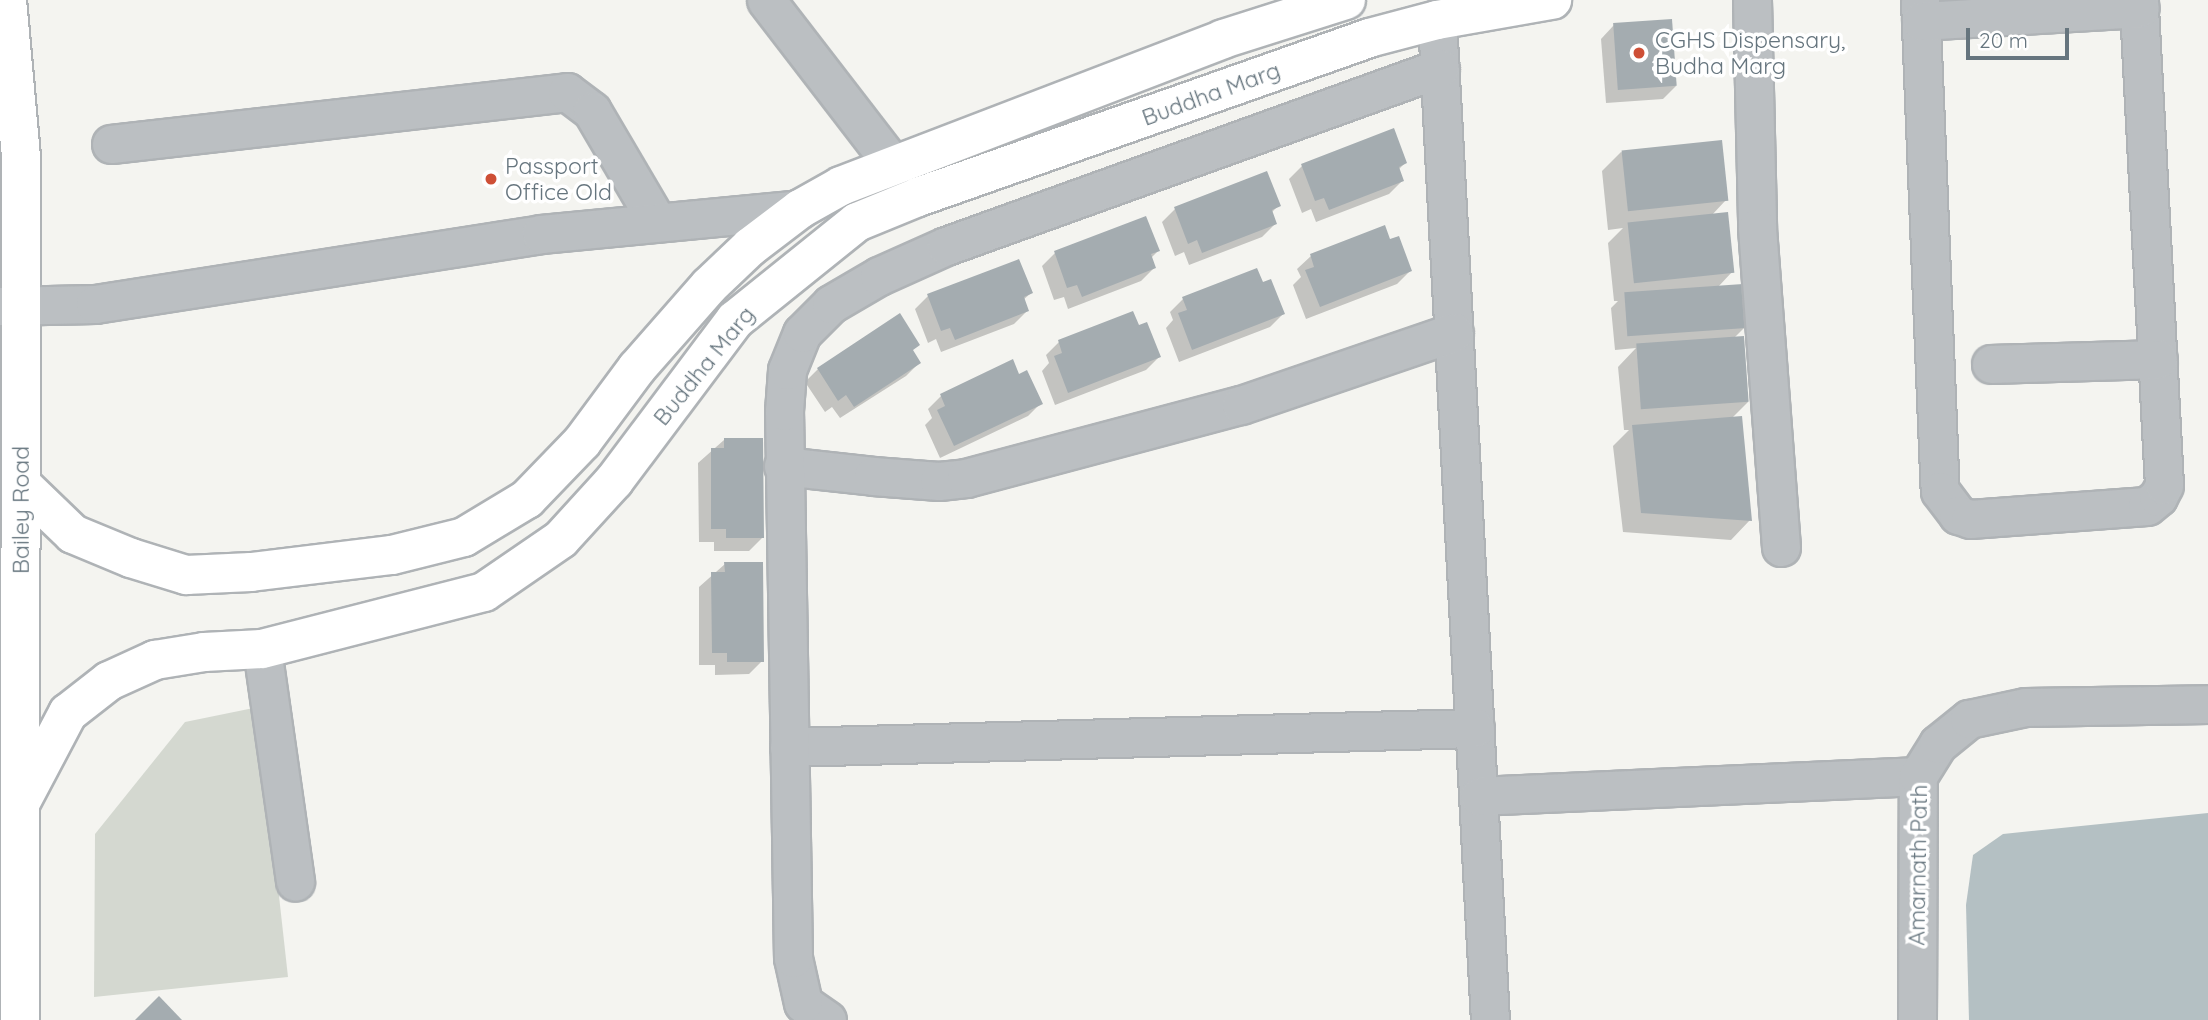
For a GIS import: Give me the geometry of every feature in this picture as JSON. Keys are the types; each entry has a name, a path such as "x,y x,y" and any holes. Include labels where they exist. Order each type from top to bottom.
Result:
{"main road":[{"name":"Bailey Road","path":"7,0 21,157 11,306 21,484 20,1020"},
{"name":"Buddha Marg","path":"21,484 73,534 131,558 186,575 251,572 392,555 464,537 527,499 582,442 637,368 709,286 750,247 800,209 841,186 1223,39 1346,0"},
{"name":"Buddha Marg","path":"21,802 68,713 109,681 155,660 204,652 262,649 484,592 561,539 614,481 735,320 857,222 918,197 1368,38 1508,4 1552,0"}],"street":[{"path":"766,0 918,197"},
{"path":"1752,0 1757,228 1781,547"},
{"path":"2139,4 2164,485 2158,497 2147,506 1970,519 1958,515 1940,491 1921,10 2031,7 2139,4"},
{"path":"1437,20 1490,1020"},
{"path":"827,1020 803,1003 793,958 783,466 787,370 802,333 831,304 879,276 946,246 1440,68"},
{"path":"111,144 567,92 592,111 657,222"},
{"path":"11,306 95,304 541,234 800,209"},
{"path":"762,296 802,333"},
{"path":"783,466 939,481 966,478 1241,405 1454,332"},
{"path":"1991,364 2158,359"},
{"path":"262,649 295,882"},
{"name":"Amarnath Path","path":"1917,1020 1918,776 1938,744 1969,719 2025,707 2208,704"},
{"path":"789,747 1475,728"},
{"path":"1479,796 1918,776"}],"shaded area":[{"path":"258,707 288,977 94,997 95,834 185,722"},
{"path":"2208,813 2208,1020 1969,1020 1966,905 1973,855 2003,834"}],"building":[{"path":"1672,19 1677,86 1618,90 1613,23"},
{"path":"1394,128 1407,163 1399,167 1404,181 1329,210 1324,198 1315,201 1301,164"},
{"path":"1722,140 1728,201 1628,211 1622,151"},
{"path":"1267,171 1281,206 1272,210 1277,224 1202,253 1197,240 1188,244 1174,207"},
{"path":"1728,212 1734,273 1634,283 1628,223"},
{"path":"1146,216 1160,251 1151,254 1156,268 1082,297 1077,285 1067,288 1054,251"},
{"path":"1385,225 1390,239 1399,236 1412,271 1320,307 1305,270 1314,267 1310,254"},
{"path":"1019,259 1033,293 1024,297 1029,311 955,340 950,328 941,331 927,294"},
{"path":"1257,268 1263,282 1271,279 1285,314 1192,350 1178,313 1187,310 1182,297"},
{"path":"1743,284 1746,328 1627,336 1624,292"},
{"path":"1133,311 1139,325 1147,322 1161,357 1068,393 1054,356 1062,353 1058,340"},
{"path":"900,313 920,345 913,350 921,363 854,407 846,395 838,401 817,368"},
{"path":"1744,336 1749,402 1641,409 1636,344"},
{"path":"1013,359 1019,374 1027,370 1043,404 954,446 937,410 945,406 940,394"},
{"path":"1742,416 1752,521 1641,513 1632,425"},
{"path":"724,438 763,438 764,538 726,538 726,529 711,529 711,448 724,448"},
{"path":"724,562 763,562 764,662 727,662 727,653 712,653 711,572 725,572"},
{"path":"159,996 182,1020 135,1020"}],"place":[{"name":"CGHS Dispensary, Budha Marg","path":"1639,53"},
{"name":"Passport Office Old","path":"491,179"}]}
